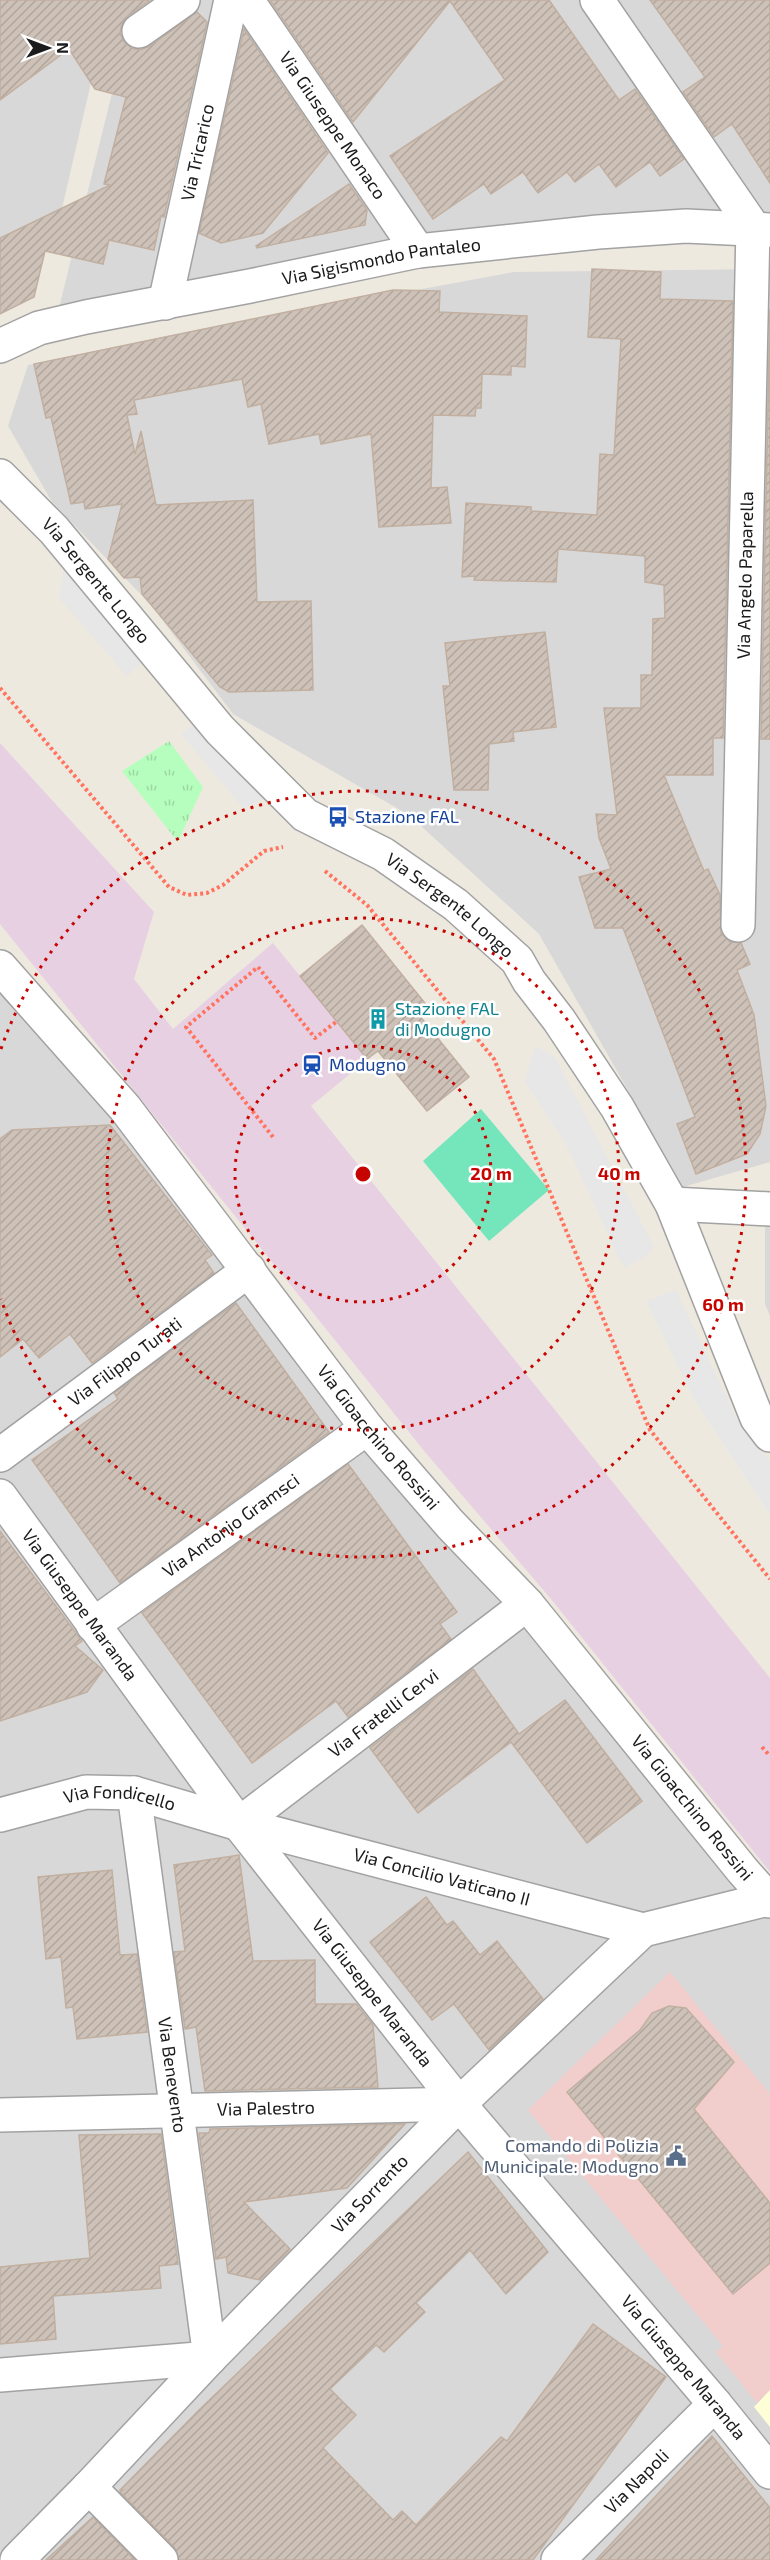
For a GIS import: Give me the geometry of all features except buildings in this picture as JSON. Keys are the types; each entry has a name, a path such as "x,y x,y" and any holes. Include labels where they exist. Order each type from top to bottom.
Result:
{"street":[{"path":"140,31 183,0"},
{"name":"Via Tricarico","path":"165,303 231,0"},
{"name":"Via Giuseppe Monaco","path":"247,0 418,251"},
{"path":"597,0 762,228"},
{"name":"Via Sigismondo Pantaleo","path":"0,346 39,328 86,317 418,251 598,232 687,226 762,228"},
{"name":"Via Angelo Paparella","path":"738,925 762,228"},
{"name":"Via Sergente Longo","path":"0,476 54,530 220,730 305,815 383,854 401,866 456,905 517,960 529,981 560,1020 617,1107 672,1204 757,1418 770,1435"},
{"name":"Via Gioacchino Rossini","path":"0,968 125,1108 367,1428 450,1524 527,1604 742,1871 769,1900"},
{"path":"672,1204 770,1209"},
{"name":"Via Filippo Turati","path":"0,1455 249,1270"},
{"name":"Via Antonio Gramsci","path":"93,1625 367,1428"},
{"name":"Via Giuseppe Maranda","path":"0,1496 240,1824 459,2103 770,2472"},
{"name":"Via Fratelli Cervi","path":"240,1824 527,1604"},
{"name":"Via Fondicello","path":"0,1815 86,1792 134,1793 240,1824"},
{"name":"Via Benevento","path":"134,1793 210,2358"},
{"name":"Via Concilio Vaticano II","path":"240,1824 643,1930"},
{"name":"Via Sorrento","path":"17,2560 459,2103 643,1930 769,1900"},
{"name":"Via Palestro","path":"0,2115 459,2103"},
{"path":"0,2375 210,2358"},
{"name":"Via Napoli","path":"558,2560 715,2404"},
{"path":"89,2487 161,2560"}],"path":[{"path":"0,688 169,887 187,895 207,893 223,885 264,851 281,847 290,848"},
{"path":"324,871 367,905 494,1059 650,1430 770,1580"},
{"path":"273,1137 186,1027 258,967 315,1038 336,1022"},
{"path":"762,1746 770,1756"}],"shaded area":[{"path":"0,0 110,0 61,213 0,242"},
{"path":"152,0 770,0 770,227 341,266 58,312 131,16"},
{"path":"770,269 770,1162 683,1187 539,934 409,815 233,714 151,605 52,502 8,426 28,365 167,336 514,272"},
{"path":"66,554 157,648 127,676 59,598"},
{"path":"205,717 273,792 244,809 181,734"},
{"path":"0,743 154,912 134,979 173,1029 273,943 300,976 362,925 428,1007 419,1016 469,1077 427,1111 378,1051 311,1106 770,1678 770,1872 551,1599 425,1452 0,924"},
{"path":"0,953 770,1901 770,2560 0,2560"},
{"path":"535,1046 554,1056 654,1247 646,1256 624,1268 567,1146 525,1081"},
{"path":"770,1213 770,1316 765,1304 765,1218"},
{"path":"676,1290 735,1415 770,1462 770,1515 694,1399 646,1301"},
{"path":"670,1972 770,2094 770,2390 757,2403 716,2352 723,2346 528,2110"},
{"path":"770,2390 770,2427 754,2407"}],"green space":[{"path":"169,741 203,787 178,842 122,771"},
{"path":"481,1109 549,1190 489,1241 423,1161"}],"place":[{"name":"Stazione FAL","path":"338,817"},
{"name":"Stazione FAL di Modugno","path":"378,1019"},
{"name":"Modugno","path":"312,1065"},
{"name":"Comando di Polizia Municipale: Modugno","path":"676,2156"}]}
